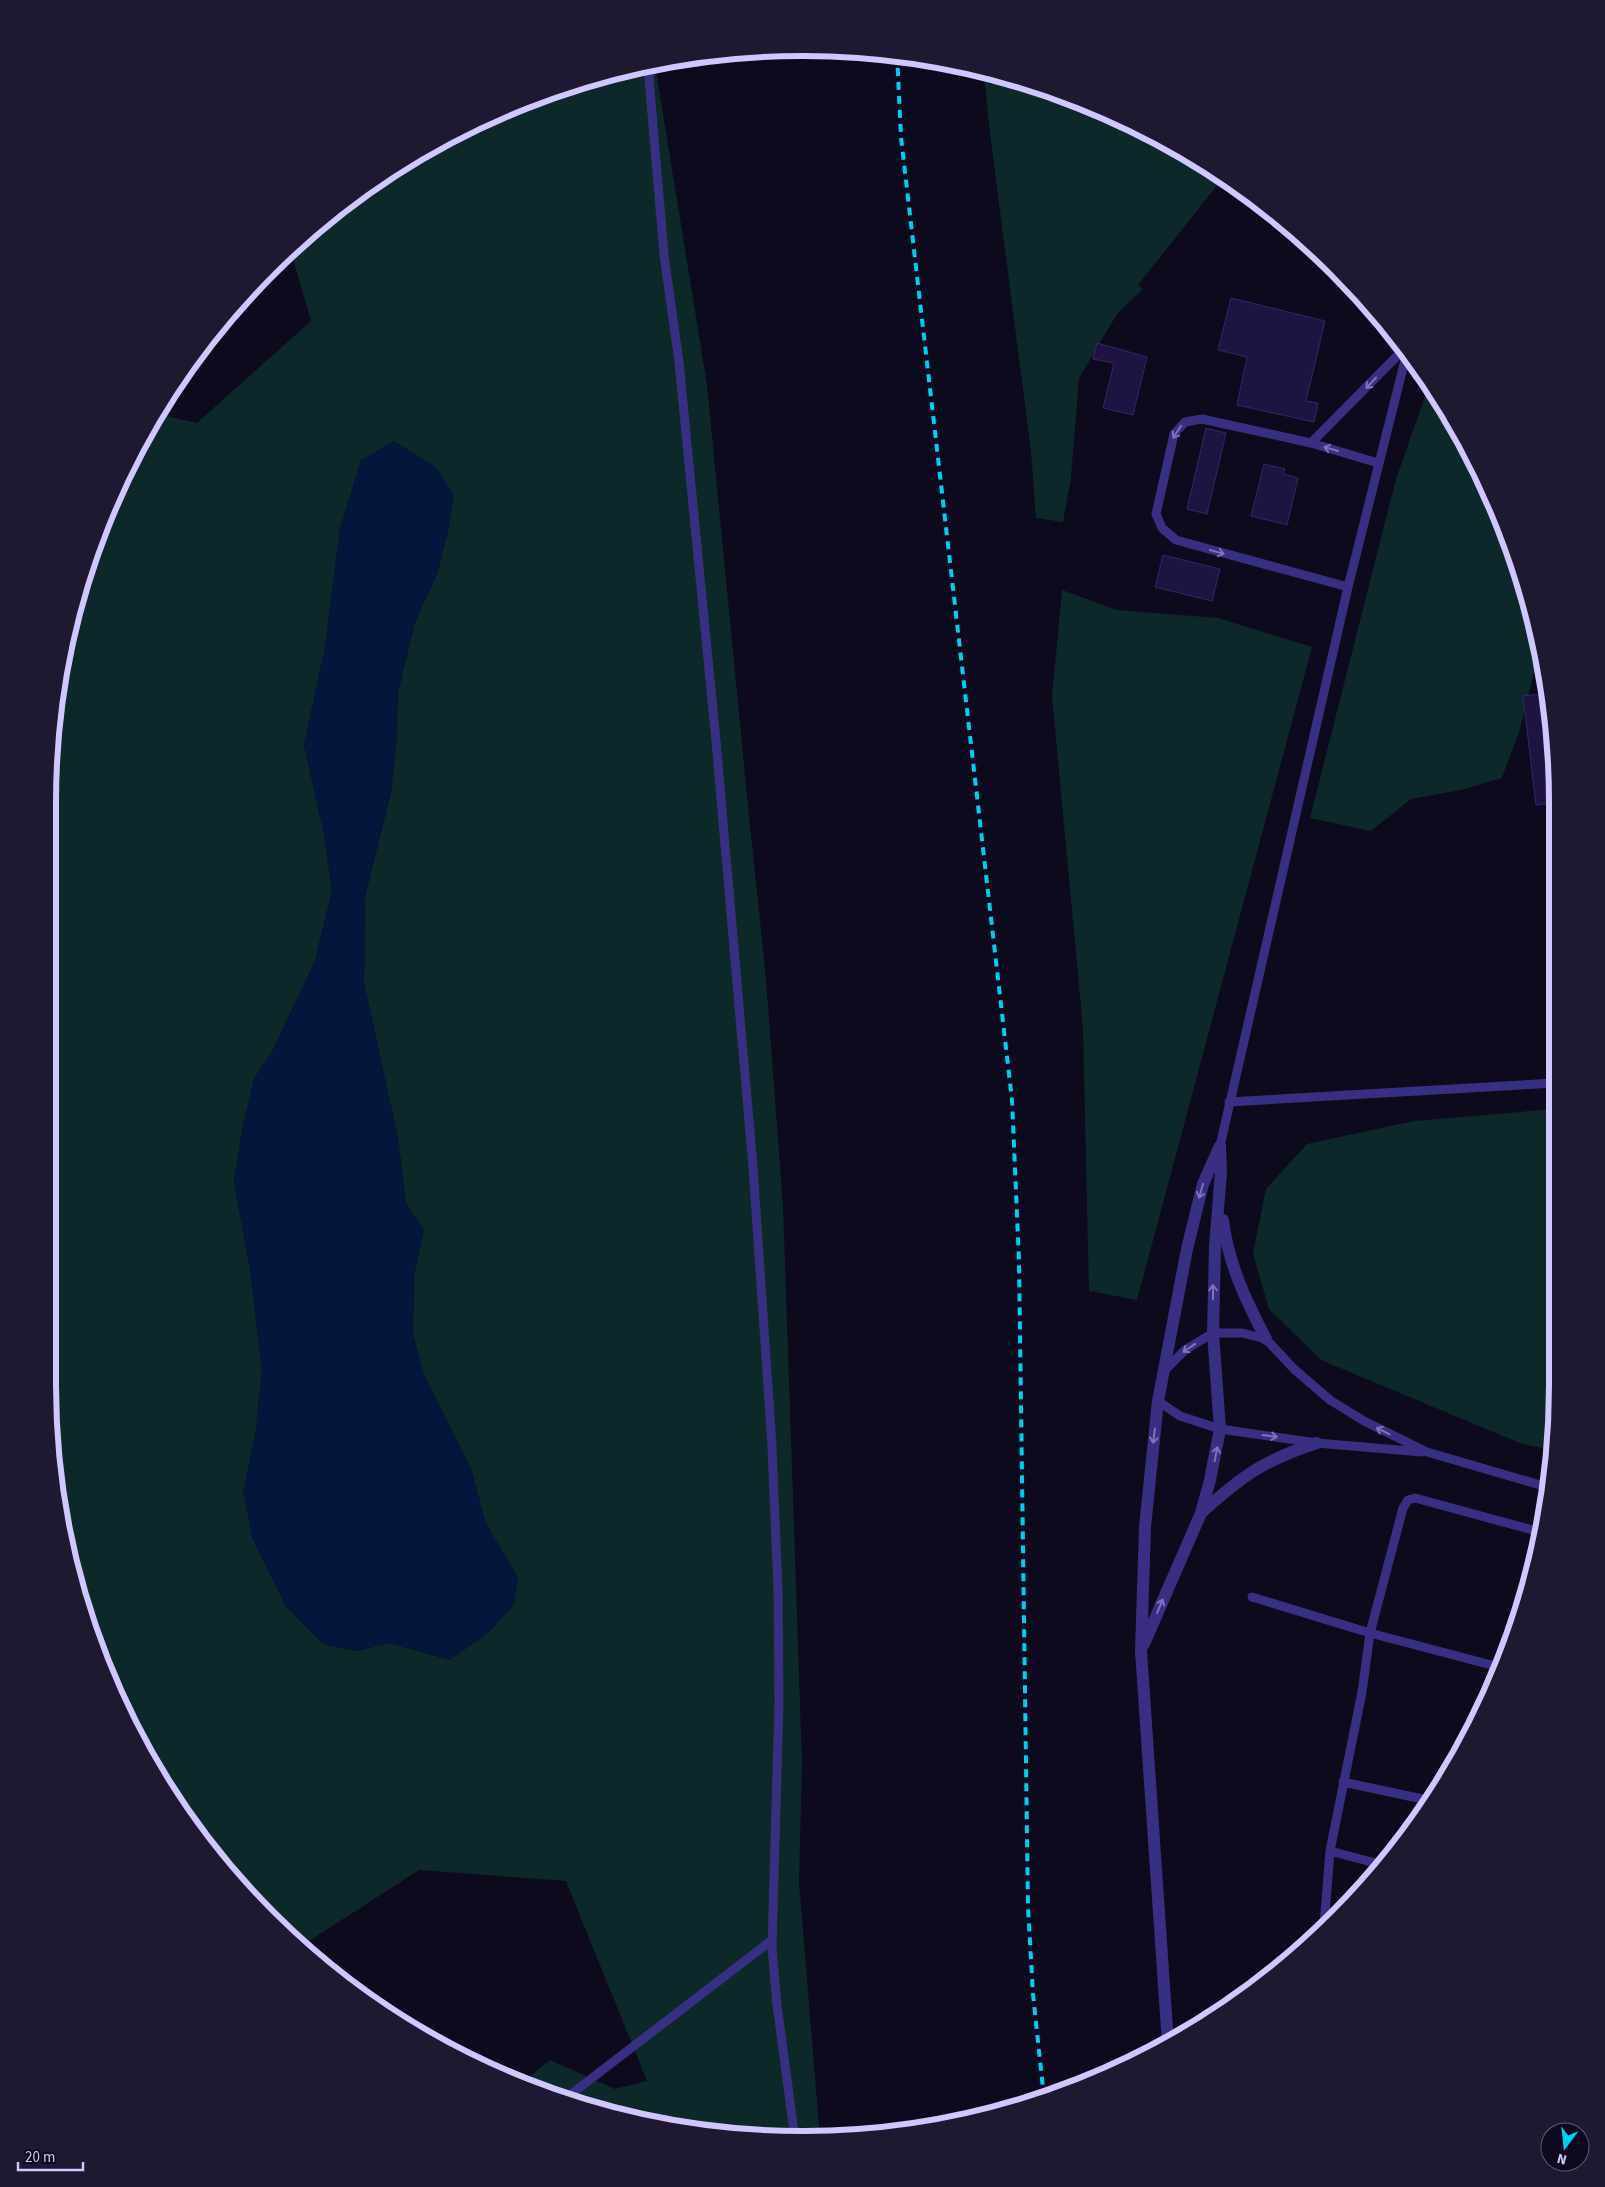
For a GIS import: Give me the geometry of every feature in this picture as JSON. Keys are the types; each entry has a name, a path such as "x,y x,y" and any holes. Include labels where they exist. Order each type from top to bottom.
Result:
{"street":[{"path":"1141,1651 1201,1514 1220,1429 1213,1333 1214,1255 1221,1172 1220,1146"},
{"path":"1169,2035 1141,1651 1145,1527 1158,1402 1166,1369 1195,1211 1203,1184 1220,1146"},
{"path":"1220,1198 1225,1242 1236,1276 1266,1340"},
{"path":"1201,1514 1234,1483 1259,1466 1282,1454 1317,1443"}],"lane":[{"path":"649,73 664,255 679,362 716,741 753,1167 772,1446 779,1645 772,1940 777,2005 794,2131"},
{"path":"1311,443 1399,354"},
{"path":"1220,1146 1228,1102 1348,587 1404,362"},
{"path":"1348,587 1176,540 1162,528 1156,514 1174,434 1185,422 1202,419 1311,443 1378,463"},
{"path":"1228,1102 1549,1083"},
{"path":"1166,1369 1185,1350 1213,1333 1242,1333 1266,1340 1294,1369 1330,1400 1364,1421 1427,1452 1541,1486"},
{"path":"1158,1402 1180,1416 1220,1429 1317,1443 1427,1452"},
{"path":"1325,1917 1330,1851 1362,1692 1370,1633 1403,1508 1408,1500 1415,1498 1534,1530"},
{"path":"1252,1596 1370,1633 1494,1666"},
{"path":"1343,1782 1423,1799"},
{"path":"1330,1851 1375,1863"},
{"path":"572,2094 772,1940"}],"green space":[{"path":"656,71 707,385 766,979 783,1206 802,1762 799,1882 819,2130 754,2129 705,2124 657,2116 609,2105 528,2078 550,2060 615,2089 647,2081 566,1881 419,1870 307,1943 241,1877 210,1839 156,1758 133,1715 113,1670 82,1578 63,1482 56,1384 56,802 63,705 71,657 82,609 113,517 133,472 165,416 197,423 311,321 293,258 348,210 429,156 472,133 517,113 563,96 609,82","holes":["361,460 448,531 437,574 415,622 398,692 396,745 391,792 365,896 364,983 398,1138 406,1204 424,1230 414,1274 413,1334 424,1375 471,1469 486,1524 518,1578 513,1605 491,1630 450,1660 389,1643 355,1651 323,1644 286,1606 252,1537 256,1429 262,1369 250,1268 234,1182 242,1131 254,1079 273,1050 315,961 332,891 324,834 304,745 325,648 340,529"]},
{"path":"985,79 1042,96 1088,113 1133,133 1176,156 1219,183 1138,285 1143,289 1117,314 1079,378 1071,478 1063,522 1036,518 1031,452"},
{"path":"1426,393 1449,429 1472,472 1492,517 1523,609 1536,668 1520,729 1502,778 1461,790 1411,799 1371,831 1310,818 1396,479"},
{"path":"1062,590 1117,610 1218,618 1312,647 1137,1300 1089,1291 1083,1028 1052,696"},
{"path":"1549,1109 1549,1384 1545,1449 1522,1444 1321,1360 1269,1309 1253,1254 1266,1189 1307,1144 1414,1121"}],"water":[{"path":"394,441 436,467 454,496 448,531 437,574 415,622 398,692 396,745 391,792 365,896 364,983 398,1138 406,1204 424,1230 414,1274 413,1334 424,1375 471,1469 486,1524 518,1578 513,1605 491,1630 450,1660 389,1643 355,1651 323,1644 286,1606 252,1537 243,1492 256,1429 262,1369 250,1268 234,1182 242,1131 254,1079 273,1050 315,961 332,891 324,834 304,745 325,648 340,529 361,460"}],"building":[{"path":"1231,298 1325,321 1306,401 1318,403 1314,422 1237,405 1247,357 1218,350"},
{"path":"1097,343 1147,357 1133,415 1103,408 1114,363 1093,359"},
{"path":"1206,428 1226,433 1207,514 1187,509"},
{"path":"1264,464 1285,469 1283,474 1298,478 1287,525 1251,516"},
{"path":"1163,555 1220,569 1212,601 1155,587"},
{"path":"1540,694 1547,754 1549,803 1536,805 1523,696"}],"railway":[{"path":"897,63 901,137 1012,1100 1019,1261 1028,1907 1033,1994 1043,2091"}]}
